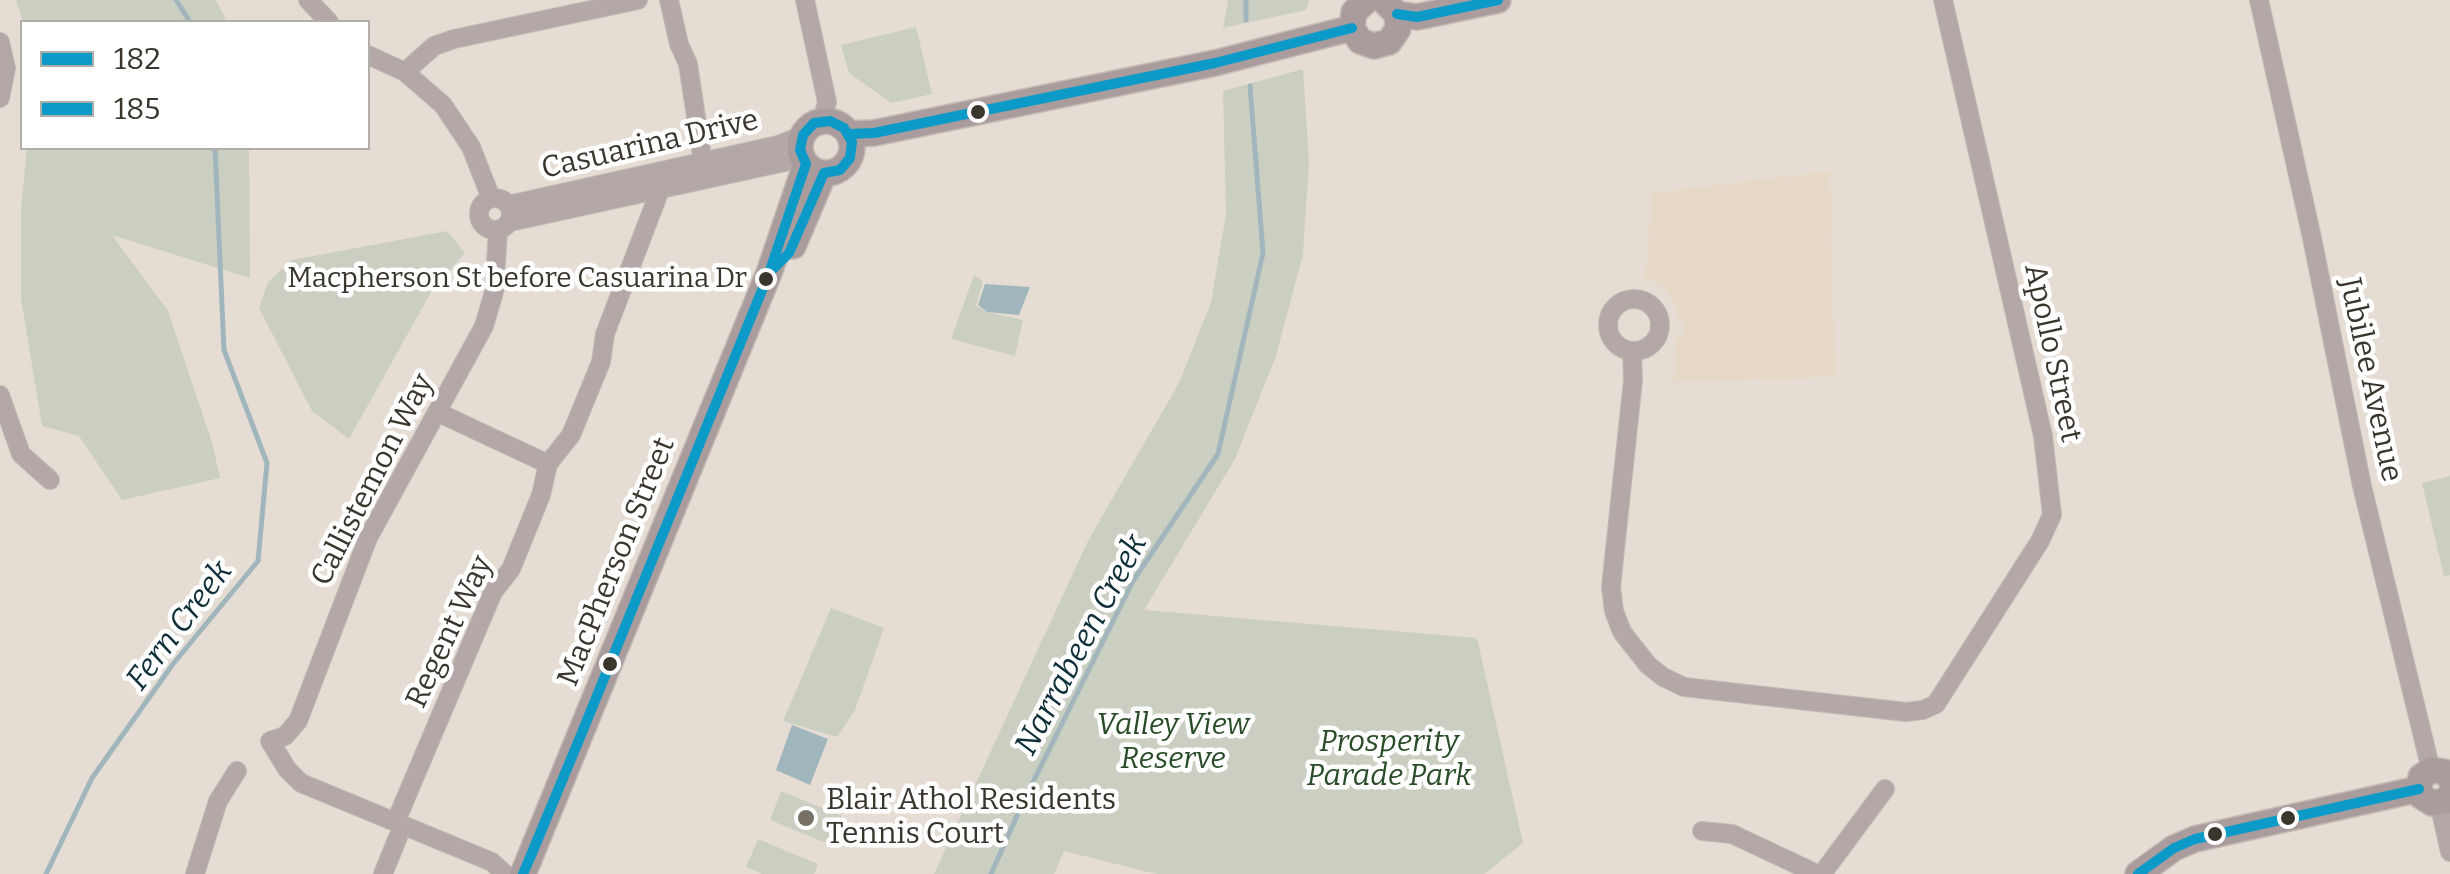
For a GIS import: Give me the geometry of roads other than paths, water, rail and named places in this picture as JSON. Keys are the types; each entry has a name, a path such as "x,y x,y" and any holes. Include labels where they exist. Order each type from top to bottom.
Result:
{"street":[{"path":"308,0 327,20"},
{"path":"405,72 434,46 454,39 638,0"},
{"path":"668,0 688,64 703,163"},
{"path":"805,0 828,102 812,150"},
{"path":"1367,0 1354,12 1352,28 1360,41 1382,45 1398,29 1390,7"},
{"path":"1390,7 1417,17 1498,0"},
{"name":"Apollo Street","path":"1632,351 1633,380 1611,587 1622,632 1648,666 1684,687 1906,712 1936,704 2040,541 2052,515 2044,436 1943,0"},
{"name":"Jubilee Avenue","path":"2259,0 2362,486 2438,787 2450,852"},
{"path":"849,134 874,133 1214,63 1352,28"},
{"path":"0,42 6,68 0,98"},
{"path":"370,56 405,72 443,105 471,147 502,214"},
{"path":"838,123 849,134 852,150 846,164 832,173 812,150 838,123"},
{"name":"Casuarina Drive","path":"502,214 778,145 812,150"},
{"name":"Casuarina Drive","path":"502,214 660,190 765,166 812,150"},
{"name":"MacPherson Street","path":"523,874 769,274 812,150"},
{"name":"MacPherson Street","path":"769,274 789,254 812,150"},
{"path":"765,166 782,180 789,212"},
{"name":"Regent Way","path":"384,874 397,829 493,592 511,568 548,464 570,435 601,362 605,334 660,190"},
{"name":"Callistemon Way","path":"397,829 301,783 270,741 285,736 298,722 368,538 484,326 494,292 502,214"},
{"path":"0,395 22,454 50,480"},
{"path":"438,412 548,464"},
{"path":"195,874 218,801 237,771"},
{"path":"2138,874 2174,848 2195,840 2438,787"},
{"path":"1702,831 1732,834 1820,874 1884,788"},
{"path":"397,829 492,862 505,874"}],"water":[{"path":"985,284 1030,287 1019,315 987,312 978,305"},
{"path":"792,725 828,739 810,785 776,770"}],"waterway":[{"name":"Fern Creek","path":"176,0 189,20"},
{"name":"Narrabeen Creek","path":"1246,0 1246,20"},
{"name":"Narrabeen Creek","path":"991,874 1133,581 1218,454 1263,253 1250,86"},
{"name":"Fern Creek","path":"46,874 92,778 173,664 258,561 267,463 224,350 215,150"}],"place":[{"name":"Macpherson St before Casuarina Dr","path":"766,279"},
{"name":"Blair Athol Residents Tennis Court","path":"806,818"}],"park label":[{"name":"Valley View Reserve","path":"1173,743"},
{"name":"Prosperity Parade Park","path":"1389,760"}]}
